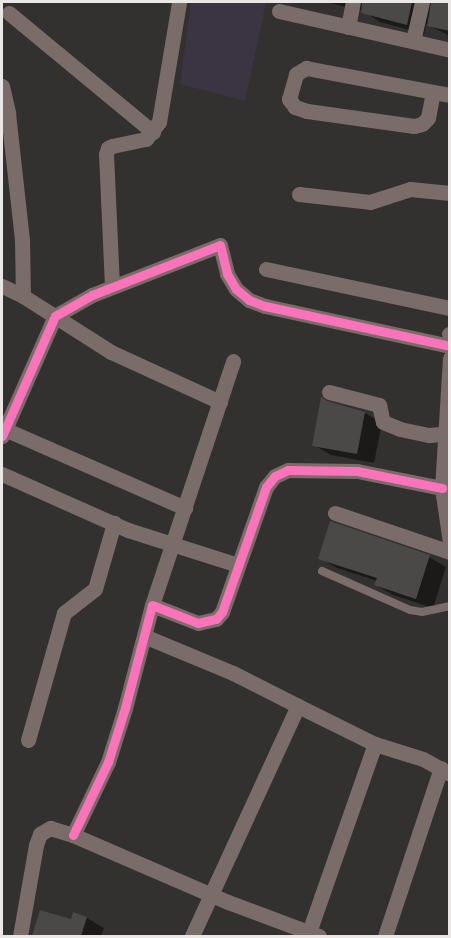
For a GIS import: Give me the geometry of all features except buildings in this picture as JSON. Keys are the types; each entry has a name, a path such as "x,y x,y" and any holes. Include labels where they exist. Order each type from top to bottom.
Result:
{"street":[{"path":"112,286 106,154 108,148 112,146 146,139 153,132 162,108 179,2"},
{"path":"348,27 353,2"},
{"path":"413,41 422,2"},
{"path":"279,11 450,50"},
{"path":"9,13 153,132"},
{"path":"433,92 428,118 422,124 414,126 307,111 295,107 290,99 296,74 306,68 450,95"},
{"path":"2,87 8,113 22,240 23,296"},
{"path":"298,194 369,202 410,189 450,193"},
{"path":"185,508 3,431 55,316 74,303 220,245 227,274 236,289 249,300 265,306 450,346"},
{"path":"266,269 450,308"},
{"path":"2,286 23,296 111,352 220,402"},
{"path":"335,513 449,542 442,488 450,358"},
{"path":"73,835 108,762 152,605 233,361"},
{"path":"329,392 380,405 383,422 400,429 429,435 447,433"},
{"path":"152,605 198,622 216,619 222,612 266,487 275,476 288,470 357,471 442,488"},
{"path":"2,474 172,546 238,565"},
{"path":"28,740 64,613 95,590 114,523"},
{"path":"144,636 241,676 375,744 423,759 445,771 385,936"},
{"path":"192,936 213,895 298,706"},
{"path":"20,936 40,834 50,828 73,835 213,895 314,934 375,744"}],"lane":[{"path":"322,571 410,610 422,612 450,606"}],"shaded area":[{"path":"191,2 266,2 245,101 180,84"}],"cycle path":[{"path":"2,436 55,316 92,295 220,245 227,274 236,289 249,300 265,306 450,346"},
{"path":"73,835 108,762 152,605 198,623 216,619 222,612 266,487 275,476 288,470 357,471 442,488"}]}
